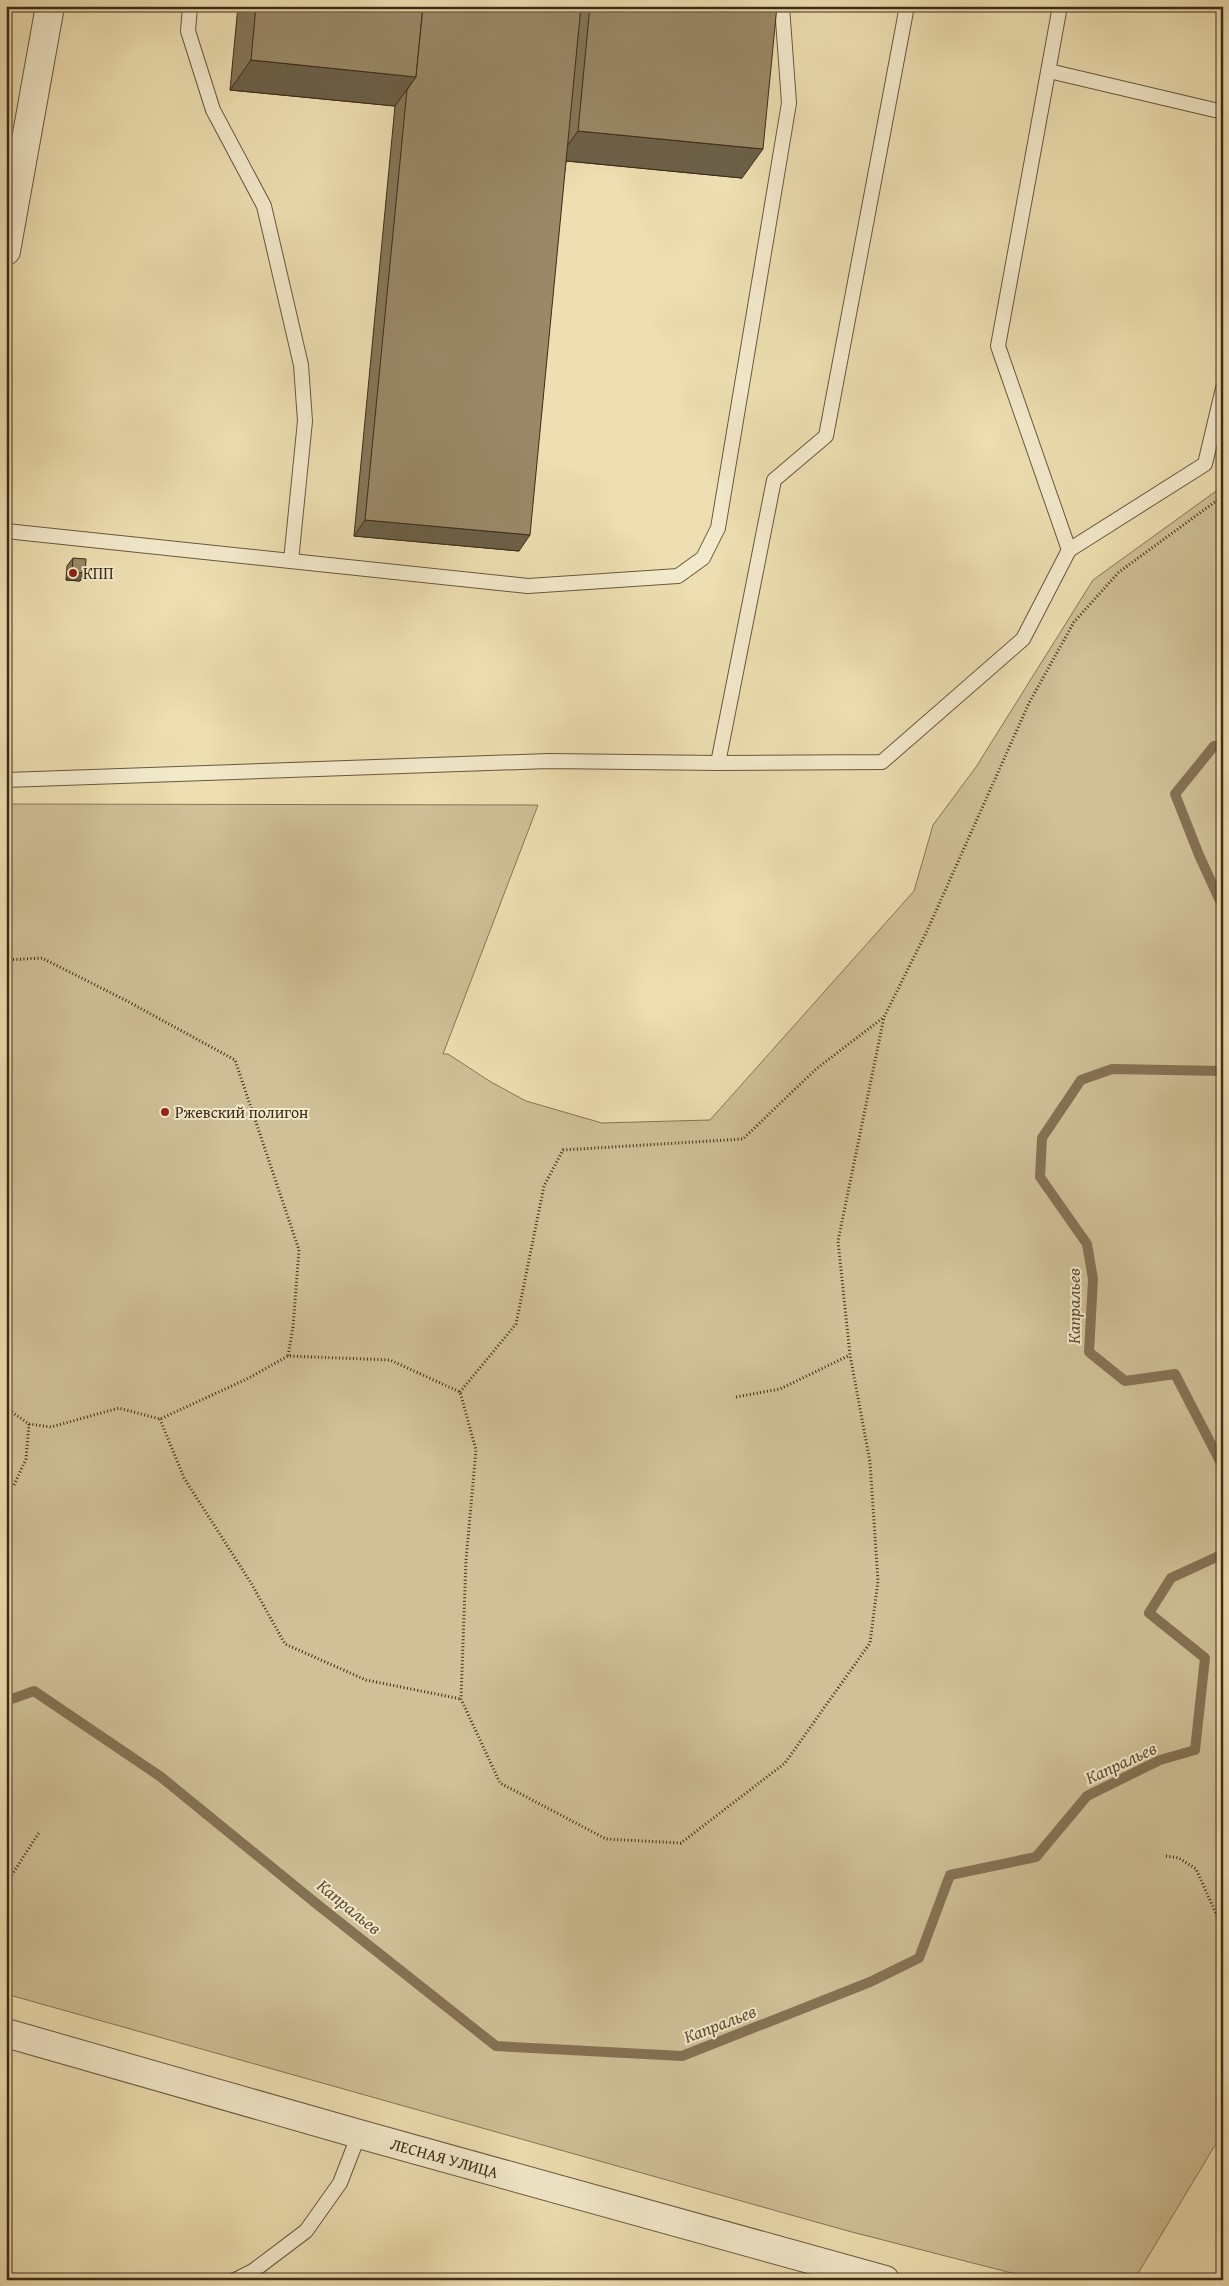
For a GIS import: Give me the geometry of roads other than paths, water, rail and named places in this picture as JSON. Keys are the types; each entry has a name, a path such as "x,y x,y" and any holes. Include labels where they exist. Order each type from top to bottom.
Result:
{"street":[{"path":"6,251 13,172 50,6"},
{"name":"ЛЕСНАЯ УЛИЦА","path":"6,2033 884,2280"}],"lane":[{"path":"190,6 188,31 213,110 264,206 302,365 305,421 291,561"},
{"path":"6,531 528,586 678,576 703,558 718,528 789,103 782,6"},
{"path":"718,763 774,480 826,436 907,6"},
{"path":"1060,6 998,346 1069,550"},
{"path":"1049,71 1223,112"},
{"path":"6,780 548,762 882,762 1023,639 1069,550 1205,464 1223,388"},
{"path":"235,2280 253,2271 306,2232 340,2183 360,2134"}],"waterway":[{"name":"Капральев","path":"1223,746 1214,746 1175,794 1199,855 1220,901 1223,902"},
{"name":"Капральев","path":"1223,1071 1112,1069 1081,1080 1042,1138 1040,1177 1087,1244 1093,1279 1089,1352 1125,1381 1175,1374 1223,1467"},
{"name":"Капральев","path":"6,1701 34,1691 161,1777 318,1905 496,2046 682,2056 870,1982 919,1958 950,1875 1036,1857 1087,1796 1160,1760 1195,1750 1205,1658 1149,1613 1171,1578 1223,1554"}],"place":[{"name":"КПП","path":"73,573"},
{"name":"Ржевский полигон","path":"165,1112"}]}
